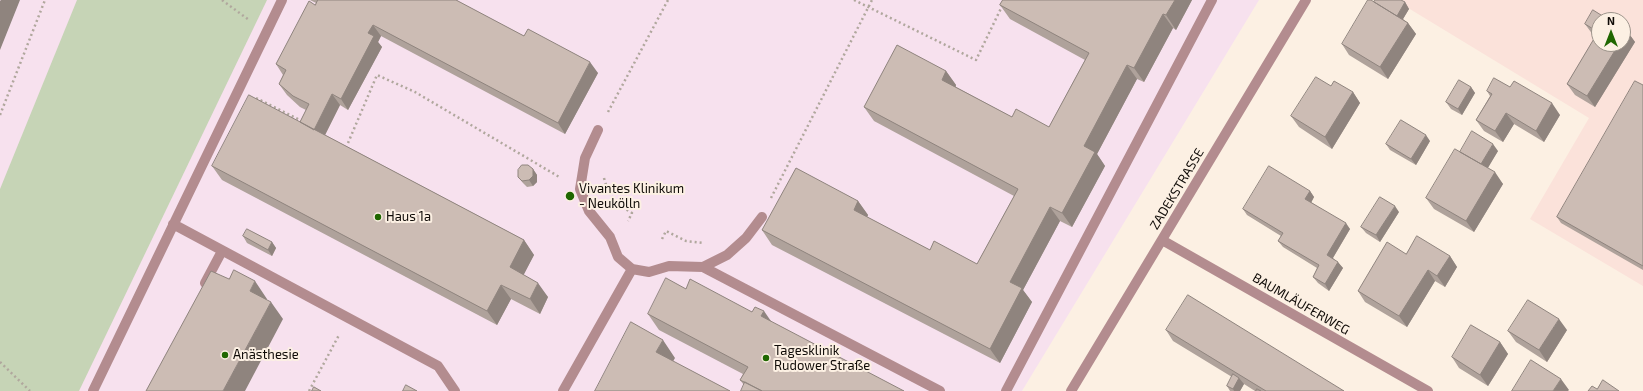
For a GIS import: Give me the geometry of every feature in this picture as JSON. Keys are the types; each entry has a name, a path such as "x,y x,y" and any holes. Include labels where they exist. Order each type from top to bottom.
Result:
{"street":[{"path":"93,391 282,0"},
{"path":"1006,391 1212,0"},
{"name":"ZADEKSTRASSE","path":"1071,391 1306,0"},
{"path":"598,130 585,158 580,189 589,211 610,237 618,257 632,269 649,272 669,266 703,267 940,391"},
{"path":"703,267 727,255 746,238 762,217"},
{"path":"173,224 347,319 438,366 456,391"},
{"name":"BAUMLÄUFERWEG","path":"1162,240 1428,391"},
{"path":"200,293 222,251"},
{"path":"563,391 632,269"}],"path":[{"path":"0,115 46,0"},
{"path":"222,0 266,33"},
{"path":"598,130 668,0"},
{"path":"854,0 976,60 1005,0"},
{"path":"762,217 872,0"},
{"path":"348,143 377,75 415,92 580,189"},
{"path":"238,90 305,122"},
{"path":"603,175 608,191 617,203 632,213 628,222"},
{"path":"662,239 666,231 686,241 702,243 709,241"},
{"path":"309,391 347,319"},
{"path":"0,362 30,391"}],"shaded area":[{"name":"Vivantes Klinikum - Neukölln","path":"0,0 1259,0 1022,391 0,391"},
{"path":"1395,0 1643,0 1643,286 1530,219 1589,118"}],"green space":[{"path":"77,0 267,0 79,391 0,391 0,189"}],"building":[{"path":"318,0 456,0 524,36 528,29 590,62 558,123 373,25 368,33 374,36 341,99 332,94 314,130 300,122 309,104 293,96 279,84 286,70 276,64 309,1 315,5"},
{"path":"1003,0 1175,0 1166,15 1163,14 1134,68 1127,65 1084,146 1095,152 1062,213 1050,207 1010,282 1022,288 990,349 762,230 796,168 858,201 854,210 930,250 934,241 977,264 1018,189 864,107 897,45 946,71 942,80 1012,117 1016,109 1049,127 1089,53 1000,5"},
{"path":"1368,0 1371,0 1408,23 1380,67 1342,44"},
{"path":"1375,0 1401,0 1405,2 1397,16 1374,2"},
{"path":"1591,14 1591,28 1585,24"},
{"path":"1591,44 1591,52 1614,52 1587,96 1567,84"},
{"path":"1316,77 1331,86 1334,81 1353,92 1325,137 1291,116"},
{"path":"1494,78 1510,87 1514,81 1552,103 1536,131 1506,113 1495,131 1476,120 1492,94 1487,91"},
{"path":"1459,80 1471,87 1458,109 1446,102"},
{"path":"1635,81 1643,85 1643,266 1557,217"},
{"name":"Haus 1a","path":"249,95 524,240 510,267 538,283 530,299 501,285 487,311 212,166"},
{"path":"1401,120 1426,135 1411,159 1386,144"},
{"path":"1472,131 1493,144 1481,164 1460,152"},
{"path":"1455,149 1495,172 1466,221 1426,198"},
{"path":"522,165 528,165 533,169 533,176 529,180 522,181 518,177 518,170"},
{"path":"1269,166 1310,191 1305,199 1346,223 1327,255 1338,262 1325,284 1313,277 1319,265 1278,241 1283,233 1243,209"},
{"path":"1380,197 1395,206 1376,235 1361,227"},
{"path":"247,229 272,242 268,250 243,236"},
{"path":"1417,236 1450,256 1437,276 1428,270 1399,316 1358,291 1387,242 1406,254"},
{"name":"Anästhesie","path":"234,270 255,281 250,291 271,302 223,391 146,391 211,271 229,279"},
{"name":"Tagesklinik Rudower Straße","path":"666,278 686,289 690,279 752,312 755,307 764,311 761,316 904,391 762,391 740,380 748,367 648,314"},
{"path":"1188,295 1344,391 1266,391 1166,330"},
{"path":"1528,300 1559,319 1539,350 1508,331"},
{"path":"631,322 663,340 656,352 730,391 595,391"},
{"path":"1471,325 1500,342 1480,375 1452,357"},
{"path":"1531,360 1561,379 1553,391 1512,391"},
{"path":"1233,374 1239,378 1233,389 1227,386"},
{"path":"1603,380 1619,391 1588,391 1592,386 1597,389"},
{"path":"745,382 762,391 741,391"},
{"path":"406,385 417,391 403,391"},
{"path":"314,387 321,391 312,391"}],"place":[{"name":"Vivantes Klinikum - Neukölln","path":"570,196"},
{"name":"Haus 1a","path":"378,217"},
{"name":"Anästhesie","path":"225,355"},
{"name":"Tagesklinik Rudower Straße","path":"766,358"}]}
